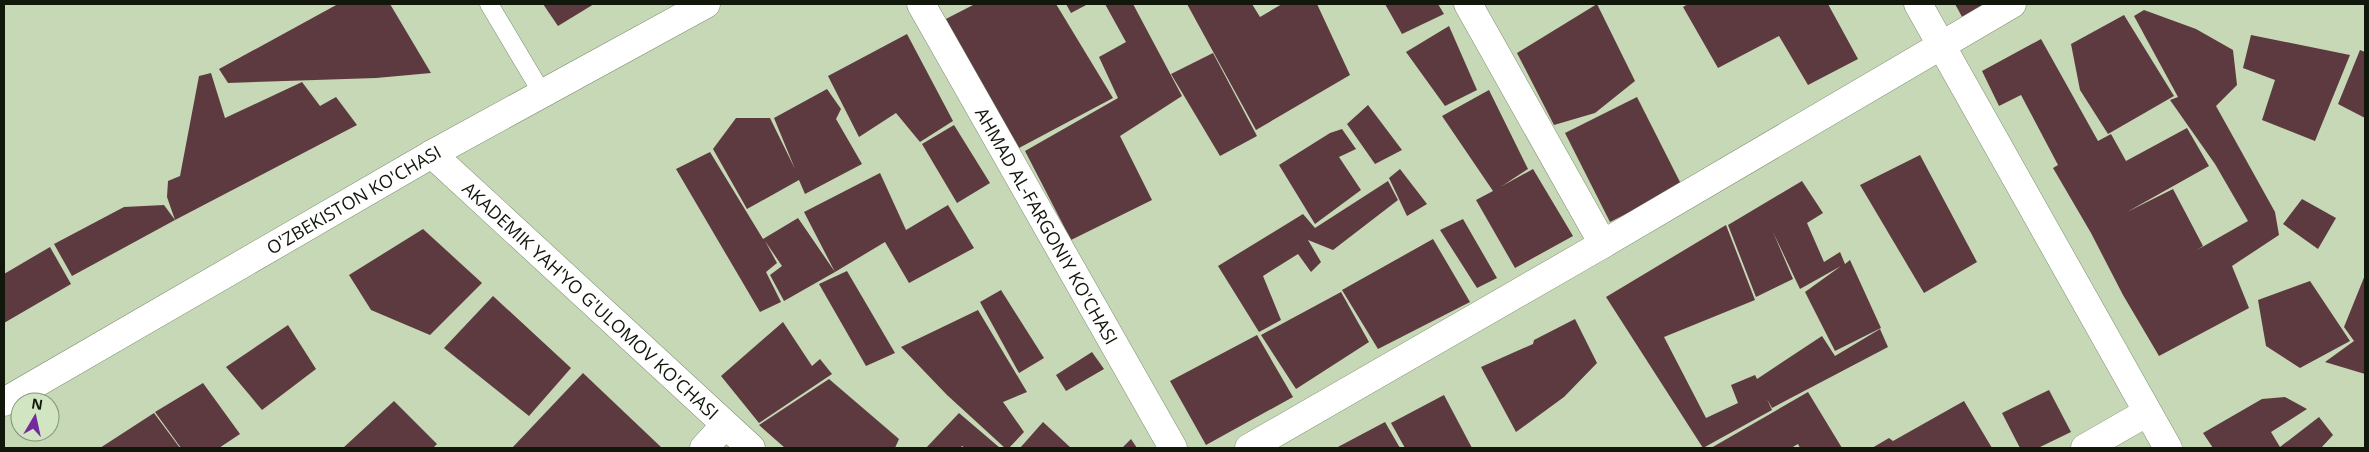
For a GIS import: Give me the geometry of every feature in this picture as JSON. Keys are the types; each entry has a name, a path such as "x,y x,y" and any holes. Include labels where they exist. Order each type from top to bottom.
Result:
{"street":[{"name":"O'ZBEKISTON KO'CHASI","path":"4,402 432,154 706,4"},
{"name":"AHMAD AL-FARGONIY KO'CHASI","path":"921,4 1173,448"},
{"path":"1468,4 1603,244"},
{"path":"1918,4 2146,413 2168,448"},
{"path":"1249,448 1603,244 2012,4"},
{"name":"AKADEMIK YAH'YO G'ULOMOV KO'CHASI","path":"432,154 751,448"},
{"path":"2085,448 2146,413"},
{"path":"704,448 725,425"}],"lane":[{"path":"489,4 542,93"}],"building":[{"path":"338,4 390,4 431,73 376,78 228,83 219,69"},
{"path":"543,4 594,4 558,26"},
{"path":"975,4 1056,4 1113,98 1019,148 942,21"},
{"path":"1066,4 1088,4 1071,13"},
{"path":"1105,4 1133,4 1182,96 1120,136 1152,200 1071,240 1025,151 1118,98 1099,57 1126,42"},
{"path":"1187,4 1252,4 1260,17 1282,4 1317,4 1350,75 1256,130"},
{"path":"1385,4 1438,4 1444,14 1402,34"},
{"path":"1597,4 1635,81 1595,113 1554,125 1517,53"},
{"path":"1688,4 1828,4 1858,59 1808,85 1779,36 1718,68 1683,7"},
{"path":"1955,4 2004,4 1966,24"},
{"path":"2144,10 2196,29 2233,50 2237,85 2216,106 2275,212 2279,235 2232,266 2249,308 2159,356 2053,168 2058,165 2021,95 1999,106 1982,71 2041,39 2098,141 2111,134 2126,161 2187,128 2209,166 2127,212 2173,189 2203,246 2197,250 2248,221 2215,164 2170,100 2178,97 2134,16"},
{"path":"2124,15 2174,96 2108,134 2080,90 2071,44"},
{"path":"1449,26 1477,90 1445,106 1406,52"},
{"path":"907,34 953,121 920,142 896,113 859,137 828,76"},
{"path":"2251,35 2350,55 2315,141 2262,120 2275,80 2243,68"},
{"path":"2360,50 2365,52 2365,118 2338,104"},
{"path":"1213,53 1257,136 1220,156 1171,74"},
{"path":"211,73 225,118 302,82 320,106 336,97 357,125 175,220 167,197 168,181 180,176 199,76"},
{"path":"827,89 841,109 836,119 862,164 805,194 799,180 747,209 713,149 736,118 770,118 795,169 774,118"},
{"path":"1489,90 1528,169 1502,186 1533,169 1573,236 1515,268 1476,200 1493,191 1442,116"},
{"path":"1637,97 1682,186 1610,222 1565,133"},
{"path":"1368,105 1402,150 1375,164 1347,124"},
{"path":"954,125 990,183 957,203 922,144"},
{"path":"1342,129 1356,149 1339,157 1361,190 1315,224 1279,165 1330,133"},
{"path":"710,152 763,239 798,218 835,272 784,301 770,275 782,266 765,241 777,263 766,272 781,302 760,312 676,169"},
{"path":"1920,155 1977,262 1924,293 1860,185"},
{"path":"1400,169 1427,204 1407,216 1389,178"},
{"path":"880,173 906,230 948,205 974,248 909,283 885,242 835,272 804,212"},
{"path":"1388,181 1398,200 1333,250 1308,240 1321,262 1311,272 1298,254 1263,276 1281,320 1259,332 1218,266 1303,214 1315,228"},
{"path":"1802,181 1823,213 1807,223 1824,262 1840,252 1845,264 1850,260 1881,328 1835,351 1805,292 1841,266 1800,289 1773,232 1793,279 1756,297 1728,225"},
{"path":"2302,199 2336,218 2318,249 2283,224"},
{"path":"164,205 175,220 72,276 54,244 124,207"},
{"path":"1463,219 1497,278 1477,288 1440,230"},
{"path":"1726,225 1755,300 1664,337 1706,418 1738,403 1731,385 1755,375 1757,379 1822,336 1835,356 1880,329 1888,347 1772,408 1767,399 1772,410 1703,448 1606,297"},
{"path":"423,229 482,283 430,335 371,310 349,275"},
{"path":"1433,239 1470,302 1378,349 1342,290"},
{"path":"50,247 71,284 4,323 4,274"},
{"path":"847,271 895,353 866,366 819,284"},
{"path":"2365,275 2365,374 2325,362 2354,341 2344,327"},
{"path":"2310,281 2350,341 2300,368 2266,346 2258,300"},
{"path":"1001,290 1044,358 1019,373 980,302"},
{"path":"1341,292 1369,342 1296,389 1261,335"},
{"path":"493,296 571,368 529,416 444,348"},
{"path":"978,310 1027,392 1003,402 1024,432 1009,448 1005,448 947,395 901,347"},
{"path":"1575,319 1597,363 1564,397 1516,432 1481,367 1533,344 1534,340"},
{"path":"783,322 812,366 820,359 832,374 759,423 721,376"},
{"path":"288,325 316,369 262,410 226,367"},
{"path":"1257,335 1293,397 1206,445 1170,381"},
{"path":"1092,352 1104,369 1066,391 1056,375"},
{"path":"583,373 662,448 512,448"},
{"path":"829,379 899,439 895,448 785,448 759,425"},
{"path":"203,383 240,434 219,448 181,448 155,412"},
{"path":"2049,390 2071,432 2038,448 2020,448 2002,413"},
{"path":"1808,392 1842,448 1800,448 1798,444 1791,448 1711,448"},
{"path":"1444,395 1472,448 1405,448 1391,423"},
{"path":"2285,397 2307,409 2271,432 2280,447 2319,417 2333,435 2321,448 2213,448 2203,433 2262,399"},
{"path":"394,401 437,444 433,448 343,448"},
{"path":"1964,401 1992,448 1872,448 1889,438 1893,441"},
{"path":"154,413 180,448 100,448"},
{"path":"959,413 1000,448 965,448 962,446 960,448 926,448"},
{"path":"1043,422 1071,448 1020,448"},
{"path":"1385,422 1400,448 1336,448"},
{"path":"1131,439 1137,448 1122,448"}]}
